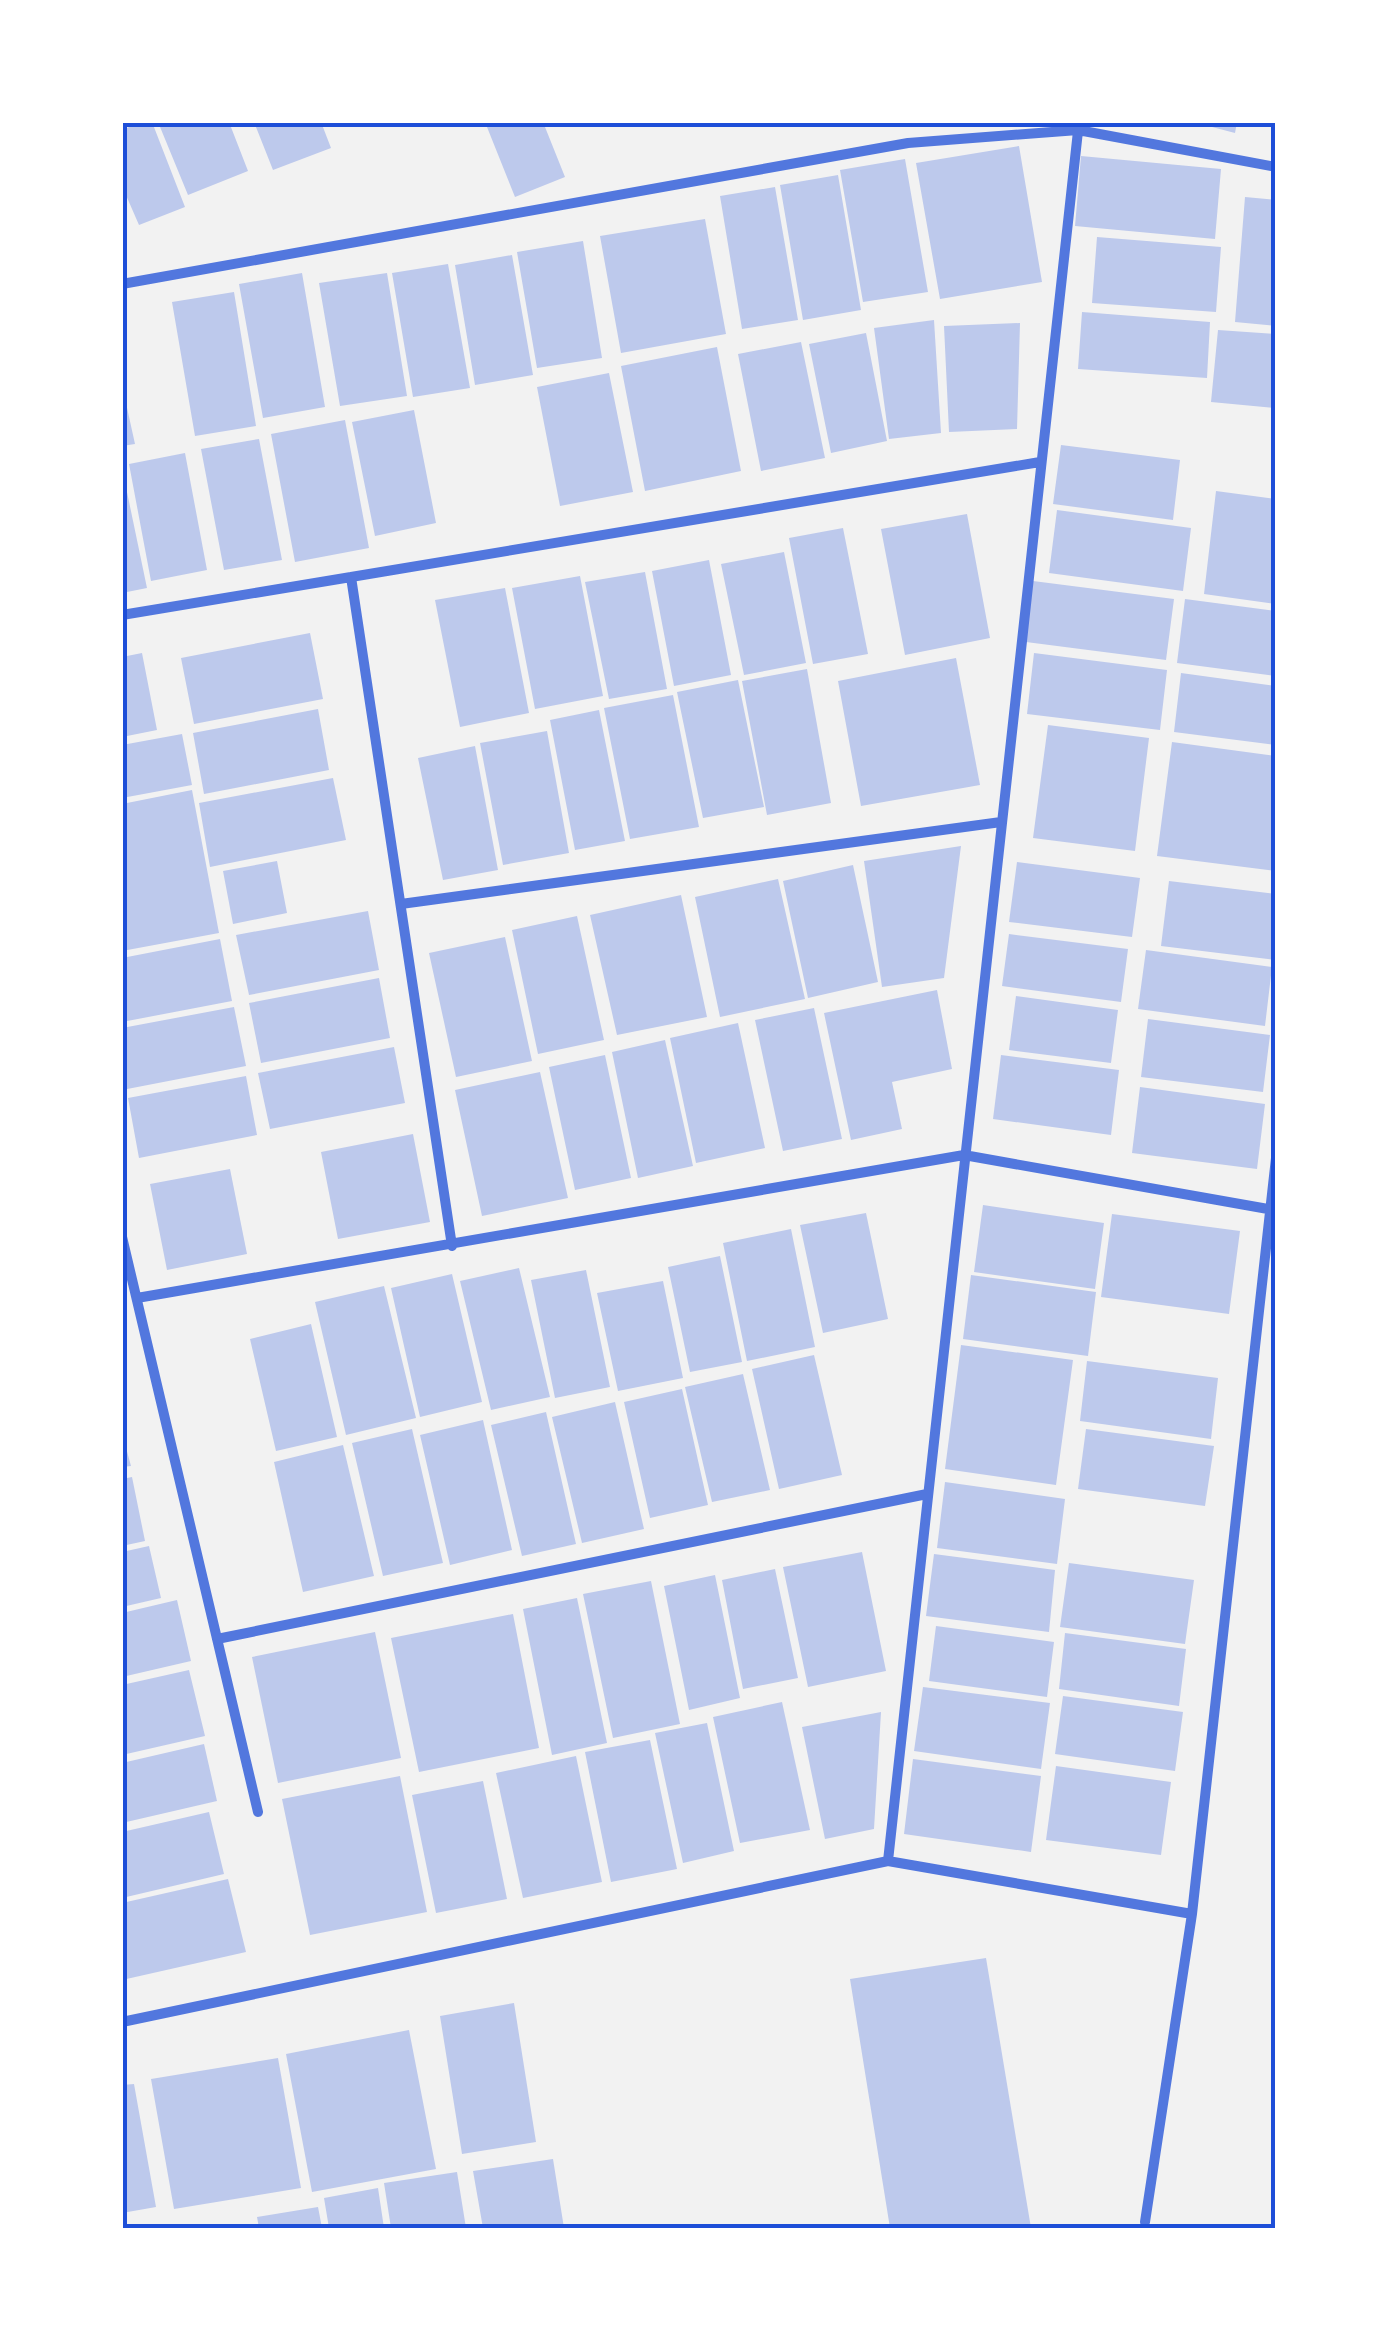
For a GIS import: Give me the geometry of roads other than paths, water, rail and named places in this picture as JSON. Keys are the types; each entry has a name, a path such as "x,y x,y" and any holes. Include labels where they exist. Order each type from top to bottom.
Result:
{"street":[{"path":"888,1861 1078,126"},
{"path":"122,284 908,142 1078,126 1276,166"},
{"path":"122,614 1040,462"},
{"path":"351,576 452,1246"},
{"path":"401,904 1001,822"},
{"path":"137,1298 964,1156 1268,1209"},
{"path":"1145,2222 1192,1914 1276,1158"},
{"path":"122,1237 258,1812"},
{"path":"217,1638 927,1494"},
{"path":"122,2022 888,1861 1192,1914"}]}
